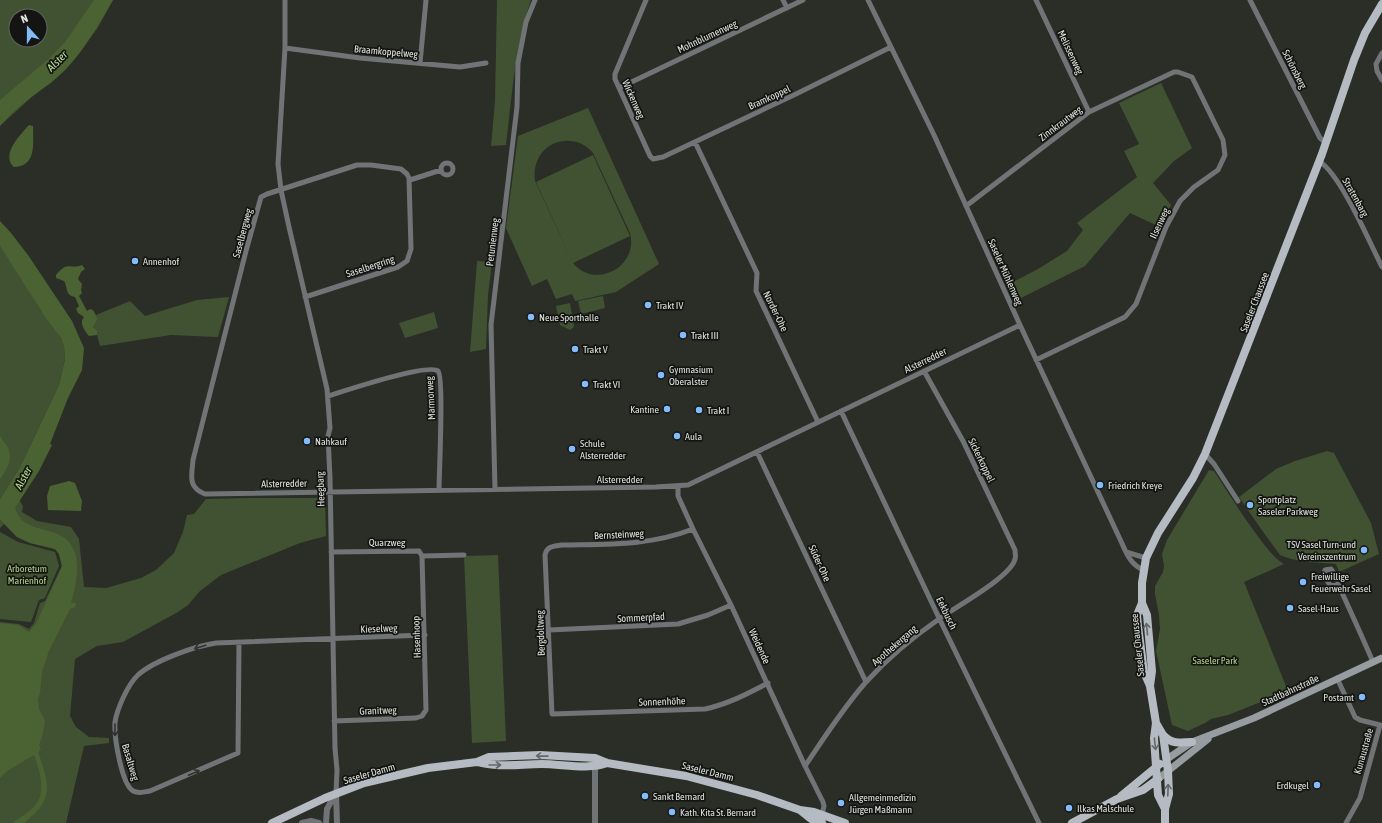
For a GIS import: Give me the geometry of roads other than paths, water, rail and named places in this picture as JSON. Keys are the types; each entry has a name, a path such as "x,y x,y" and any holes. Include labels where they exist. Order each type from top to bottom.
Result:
{"main road":[{"name":"Saseler Chaussee","path":"1165,823 1164,809 1158,795 1154,738 1156,723 1150,686 1152,671 1146,615 1142,603 1146,558 1158,533 1193,478 1206,454 1326,143 1344,85 1359,46 1382,4"},
{"name":"Stadtbahnstraße","path":"1117,799 1166,759 1192,742 1216,734 1254,718 1382,658"},
{"name":"Saseler Chaussee","path":"1156,723 1163,735 1168,771 1169,794 1164,809"},
{"name":"Stadtbahnstraße","path":"1072,823 1117,799 1143,790 1197,746 1216,734"},
{"path":"1163,735 1172,742 1192,742"},
{"name":"Saseler Damm","path":"272,823 336,793 418,770 444,765 477,762 489,757 540,755 607,763 704,780 757,795 800,810 814,812 822,819 845,823"},
{"name":"Saseler Damm","path":"477,762 490,766 541,764 580,766 595,762"}],"street":[{"path":"285,0 285,48 278,164 281,190 353,166 376,165 401,169 407,174 410,180 441,170"},
{"path":"420,63 426,0"},
{"name":"Petunienweg","path":"495,489 491,325 517,107 518,63 526,22 535,0"},
{"name":"Wickenweg","path":"646,0 615,79 650,156 653,159"},
{"path":"783,0 787,8"},
{"name":"Mohnblumenweg","path":"619,88 803,0"},
{"name":"Saseler Mühlenweg","path":"868,0 937,141 1036,360 1126,552 1135,566 1144,570"},
{"name":"Melissenweg","path":"1036,0 1089,112"},
{"name":"Schönsberg","path":"1250,0 1320,138 1326,143"},
{"name":"Bramkoppel","path":"653,159 659,159 696,142 891,47"},
{"name":"Braamkoppelweg","path":"285,48 360,58 460,67 486,63"},
{"path":"1381,54 1376,66 1382,80"},
{"name":"Zinnkrautweg","path":"966,206 1089,112 1174,72"},
{"name":"Ilsenweg","path":"1036,360 1125,317 1136,304 1166,227 1180,201 1194,187 1218,170 1225,154 1223,140 1192,77 1174,72"},
{"name":"Norder-Ohe","path":"696,142 757,273 756,291 818,422"},
{"name":"Stratenbarg","path":"1319,161 1330,170 1346,196 1382,267"},
{"name":"Saselbergring","path":"305,296 392,269 407,261 411,249 410,180"},
{"name":"Heegbarg","path":"281,190 328,396 330,428 328,436 334,721 335,755 338,770 336,793 337,823"},
{"name":"Saselbergweg","path":"192,479 192,460 261,198 265,195 281,190"},
{"name":"Alsterredder","path":"192,479 196,489 205,494 688,485 1020,325"},
{"name":"Marmorweg","path":"328,396 415,371 432,368 437,370 440,373 439,490"},
{"name":"Sickerkoppel","path":"924,371 974,463 1015,550 1015,559"},
{"name":"Eekbusch","path":"841,411 939,618 1039,823"},
{"name":"Süder-Ohe","path":"757,452 866,682"},
{"path":"1206,454 1238,501"},
{"name":"Weidende","path":"678,486 678,496 693,529 768,683 805,766 824,802 822,819"},
{"name":"Bernsteinweg","path":"546,552 550,547 556,546 623,544 652,541 693,529"},
{"name":"Quarzweg","path":"331,552 419,551 422,556 464,555"},
{"name":"Bergdoltweg","path":"546,552 552,714"},
{"path":"1126,552 1146,558"},
{"name":"Hasenhoop","path":"422,556 427,706 422,716"},
{"name":"Apothekergang","path":"805,766 846,707 866,682 902,648 939,618 983,591 1005,573 1013,564 1015,559"},
{"path":"1339,584 1373,662"},
{"name":"Sommerpfad","path":"549,630 678,624 708,616 731,605"},
{"name":"Kieselweg","path":"333,639 425,635"},
{"name":"Basaltweg","path":"239,643 238,753 150,791 140,794 128,787 118,758 115,740 115,720 123,698 136,676 153,665 195,648 216,643 333,639"},
{"name":"Kunaustraße","path":"1337,678 1355,716 1360,720 1381,725 1360,798 1346,823"},
{"name":"Sonnenhöhe","path":"552,714 705,709 720,706 768,683"},
{"name":"Granitweg","path":"334,721 416,718 422,716"},
{"path":"595,762 595,823"},
{"name":"Heegbarg","path":"326,823 327,809 336,793"},
{"path":"302,823 318,823"}],"water":[{"name":"Alster","path":"94,0 113,0 79,53 63,72 17,108 0,126 0,100 51,57 66,41"},
{"path":"29,125 33,126 33,146 30,158 27,163 14,167 10,162 10,151 17,139"},
{"name":"Alster","path":"0,221 28,255 72,321 84,348 82,370 68,398 50,444 52,445 39,471 15,508 22,520 31,526 55,533 65,538 75,553 77,563 76,583 71,603 76,603 75,607 70,609 49,651 42,671 38,699 39,709 45,721 39,745 41,750 38,752 45,774 47,791 41,807 24,823 13,823 37,803 41,792 41,779 34,755 7,771 0,778 0,623 18,625 29,632 36,624 62,566 59,554 55,549 30,543 17,537 0,519 0,499 20,467 59,385 65,359 64,347 61,338 46,318 0,246"},
{"path":"82,265 85,269 81,272 78,279 82,284 82,293 79,296 87,311 90,309 93,310 98,319 93,327 98,331 97,335 89,336 85,331 82,324 84,317 78,313 76,309 79,306 75,297 68,293 64,281 56,278 56,275 63,268"},
{"path":"0,436 7,446 10,460 0,479"},
{"path":"69,481 75,483 82,501 81,511 48,510 47,496 50,486"}],"place":[{"name":"Annenhof","path":"135,261"},
{"name":"Trakt IV","path":"648,305"},
{"name":"Neue Sporthalle","path":"531,317"},
{"name":"Trakt III","path":"683,335"},
{"name":"Trakt V","path":"575,349"},
{"name":"Gymnasium Oberalster","path":"661,375"},
{"name":"Trakt VI","path":"585,384"},
{"name":"Kantine","path":"667,409"},
{"name":"Trakt I","path":"699,410"},
{"name":"Aula","path":"677,436"},
{"name":"Nahkauf","path":"307,441"},
{"name":"Schule Alsterredder","path":"572,449"},
{"name":"Friedrich Kreye","path":"1100,485"},
{"name":"Sportplatz Saseler Parkweg","path":"1250,505"},
{"name":"TSV Sasel Turn-und Vereinszentrum","path":"1364,550"},
{"name":"Freiwillige Feuerwehr Sasel","path":"1303,582"},
{"name":"Sasel-Haus","path":"1290,608"},
{"name":"Postamt","path":"1362,697"},
{"name":"Erdkugel","path":"1317,785"},
{"name":"Sankt Bernard","path":"645,796"},
{"name":"Allgemeinmedizin Jürgen Maßmann","path":"841,803"},
{"name":"Ilkas Malschule","path":"1069,808"},
{"name":"Kath. Kita St. Bernard","path":"672,812"}],"park label":[{"name":"Arboretum Marienhof","path":"27,574"},
{"name":"Saseler Park","path":"1215,660"}]}
